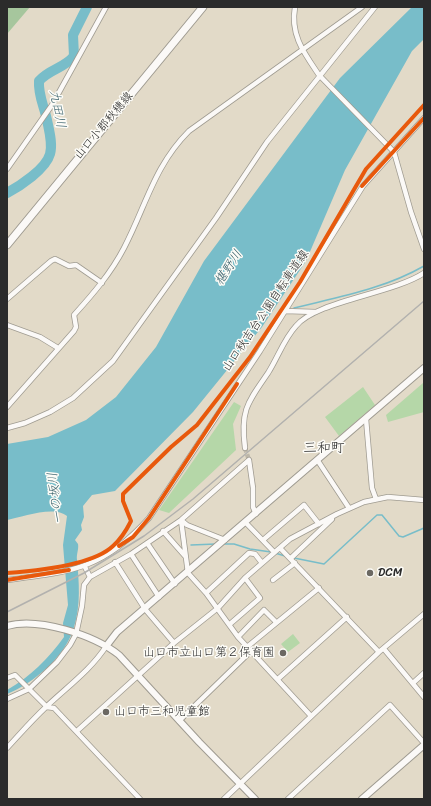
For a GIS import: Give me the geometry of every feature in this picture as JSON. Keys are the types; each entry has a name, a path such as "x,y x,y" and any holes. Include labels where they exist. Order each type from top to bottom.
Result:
{"main road":[{"name":"山口小郡秋穂線","path":"7,245 203,7"}],"street":[{"path":"7,169 47,113 106,7"},
{"path":"295,7 294,27 296,40 301,49 319,75 393,150 410,212 424,249"},
{"path":"7,407 76,327 74,314 102,283 124,249 159,170 180,140 189,131 301,49 362,7"},
{"path":"7,428 25,423 50,412 73,398 112,361 216,218 267,142 319,75 375,7"},
{"path":"7,580 83,567 104,557 133,537 149,518 285,311 363,186 393,150 424,118"},
{"path":"7,299 50,261 55,259 69,266 76,265 102,283"},
{"path":"245,448 243,424 246,408 296,325 316,312 333,305 399,286 424,273"},
{"path":"285,311 316,312"},
{"path":"7,325 40,337 58,348"},
{"path":"7,748 102,654 117,632 188,573 424,368"},
{"path":"366,418 372,488 376,499"},
{"path":"7,699 28,688 57,662 75,634 82,606 84,585 90,577 131,554 181,520 249,460 253,488 253,507 256,514"},
{"path":"318,461 349,508"},
{"path":"77,731 174,643 218,608 245,578 262,562 304,531 349,508 376,499 401,497 424,500"},
{"path":"262,540 304,505 319,524"},
{"path":"291,558 337,514"},
{"path":"181,520 187,525 226,540"},
{"path":"181,520 188,573 218,608 238,637 311,716"},
{"path":"246,523 274,552"},
{"path":"163,531 185,556"},
{"path":"147,542 175,584"},
{"path":"280,548 379,652"},
{"path":"206,593 249,553 255,554 262,562"},
{"path":"131,554 159,597"},
{"path":"115,562 145,609 174,643"},
{"path":"273,580 295,563"},
{"path":"83,567 90,577"},
{"path":"230,624 260,598 245,578"},
{"path":"247,647 319,588"},
{"path":"238,637 264,610 276,622"},
{"path":"224,799 379,652 424,614"},
{"path":"278,679 347,617"},
{"path":"7,626 26,623 41,624 97,640 107,645 119,655 179,721 255,799"},
{"path":"384,649 424,697"},
{"path":"179,721 251,651"},
{"path":"413,683 424,673"},
{"path":"7,678 15,675 47,707 54,708 140,799"},
{"path":"288,799 390,705 424,744 362,799"}],"green space":[{"path":"7,7 30,7 7,34"},
{"path":"423,383 424,412 388,422 386,415"},
{"path":"363,387 375,405 339,436 325,417"},
{"path":"234,402 241,406 233,424 236,450 169,513 159,510"},
{"path":"293,634 300,643 288,652 281,644"}],"water":[{"path":"412,7 424,7 424,39 412,51 345,170 306,261 262,327 193,412 115,491 92,495 83,506 84,517 81,525 82,530 75,540 78,544 77,558 79,602 74,627 70,638 56,658 38,676 7,694 7,690 24,679 45,660 64,637 63,623 68,605 63,545 67,516 61,513 46,512 7,520 7,444 48,437 86,420 116,397 156,347 204,261 340,78"}],"waterway":[{"name":"九田川","path":"7,193 25,182 48,160 51,146 50,137 46,115 40,96 39,81 74,56 73,35 87,7"},
{"path":"294,308 344,296 393,281 424,266"},
{"path":"294,558 324,564 377,515 382,515 399,536 403,537 424,528"},
{"path":"191,545 216,544"},
{"path":"222,544 234,544 250,549 271,552"},
{"path":"275,553 285,556"}],"tunnel":[{"path":"245,448 249,460"}],"railway":[{"path":"7,612 84,573 144,536 193,499 424,301"}],"cycle path":[{"name":"山口秋吉台公園自転車道線","path":"7,573 48,569 92,558 104,553 118,541 131,521 123,501 123,494 171,447 197,425 250,357 300,282 366,169 424,105"},
{"path":"362,186 424,118"},
{"path":"119,546 133,537 149,518 237,384"},
{"path":"7,580 69,570"}],"place":[{"name":"DCM","path":"370,573"},
{"name":"山口市立山口第２保育園","path":"283,653"},
{"name":"山口市三和児童館","path":"106,712"}],"district":[{"name":"三和町","path":"324,448"}],"water label":[{"name":"椹野川","path":"229,268"},
{"name":"一の坂川","path":"56,498"}]}
